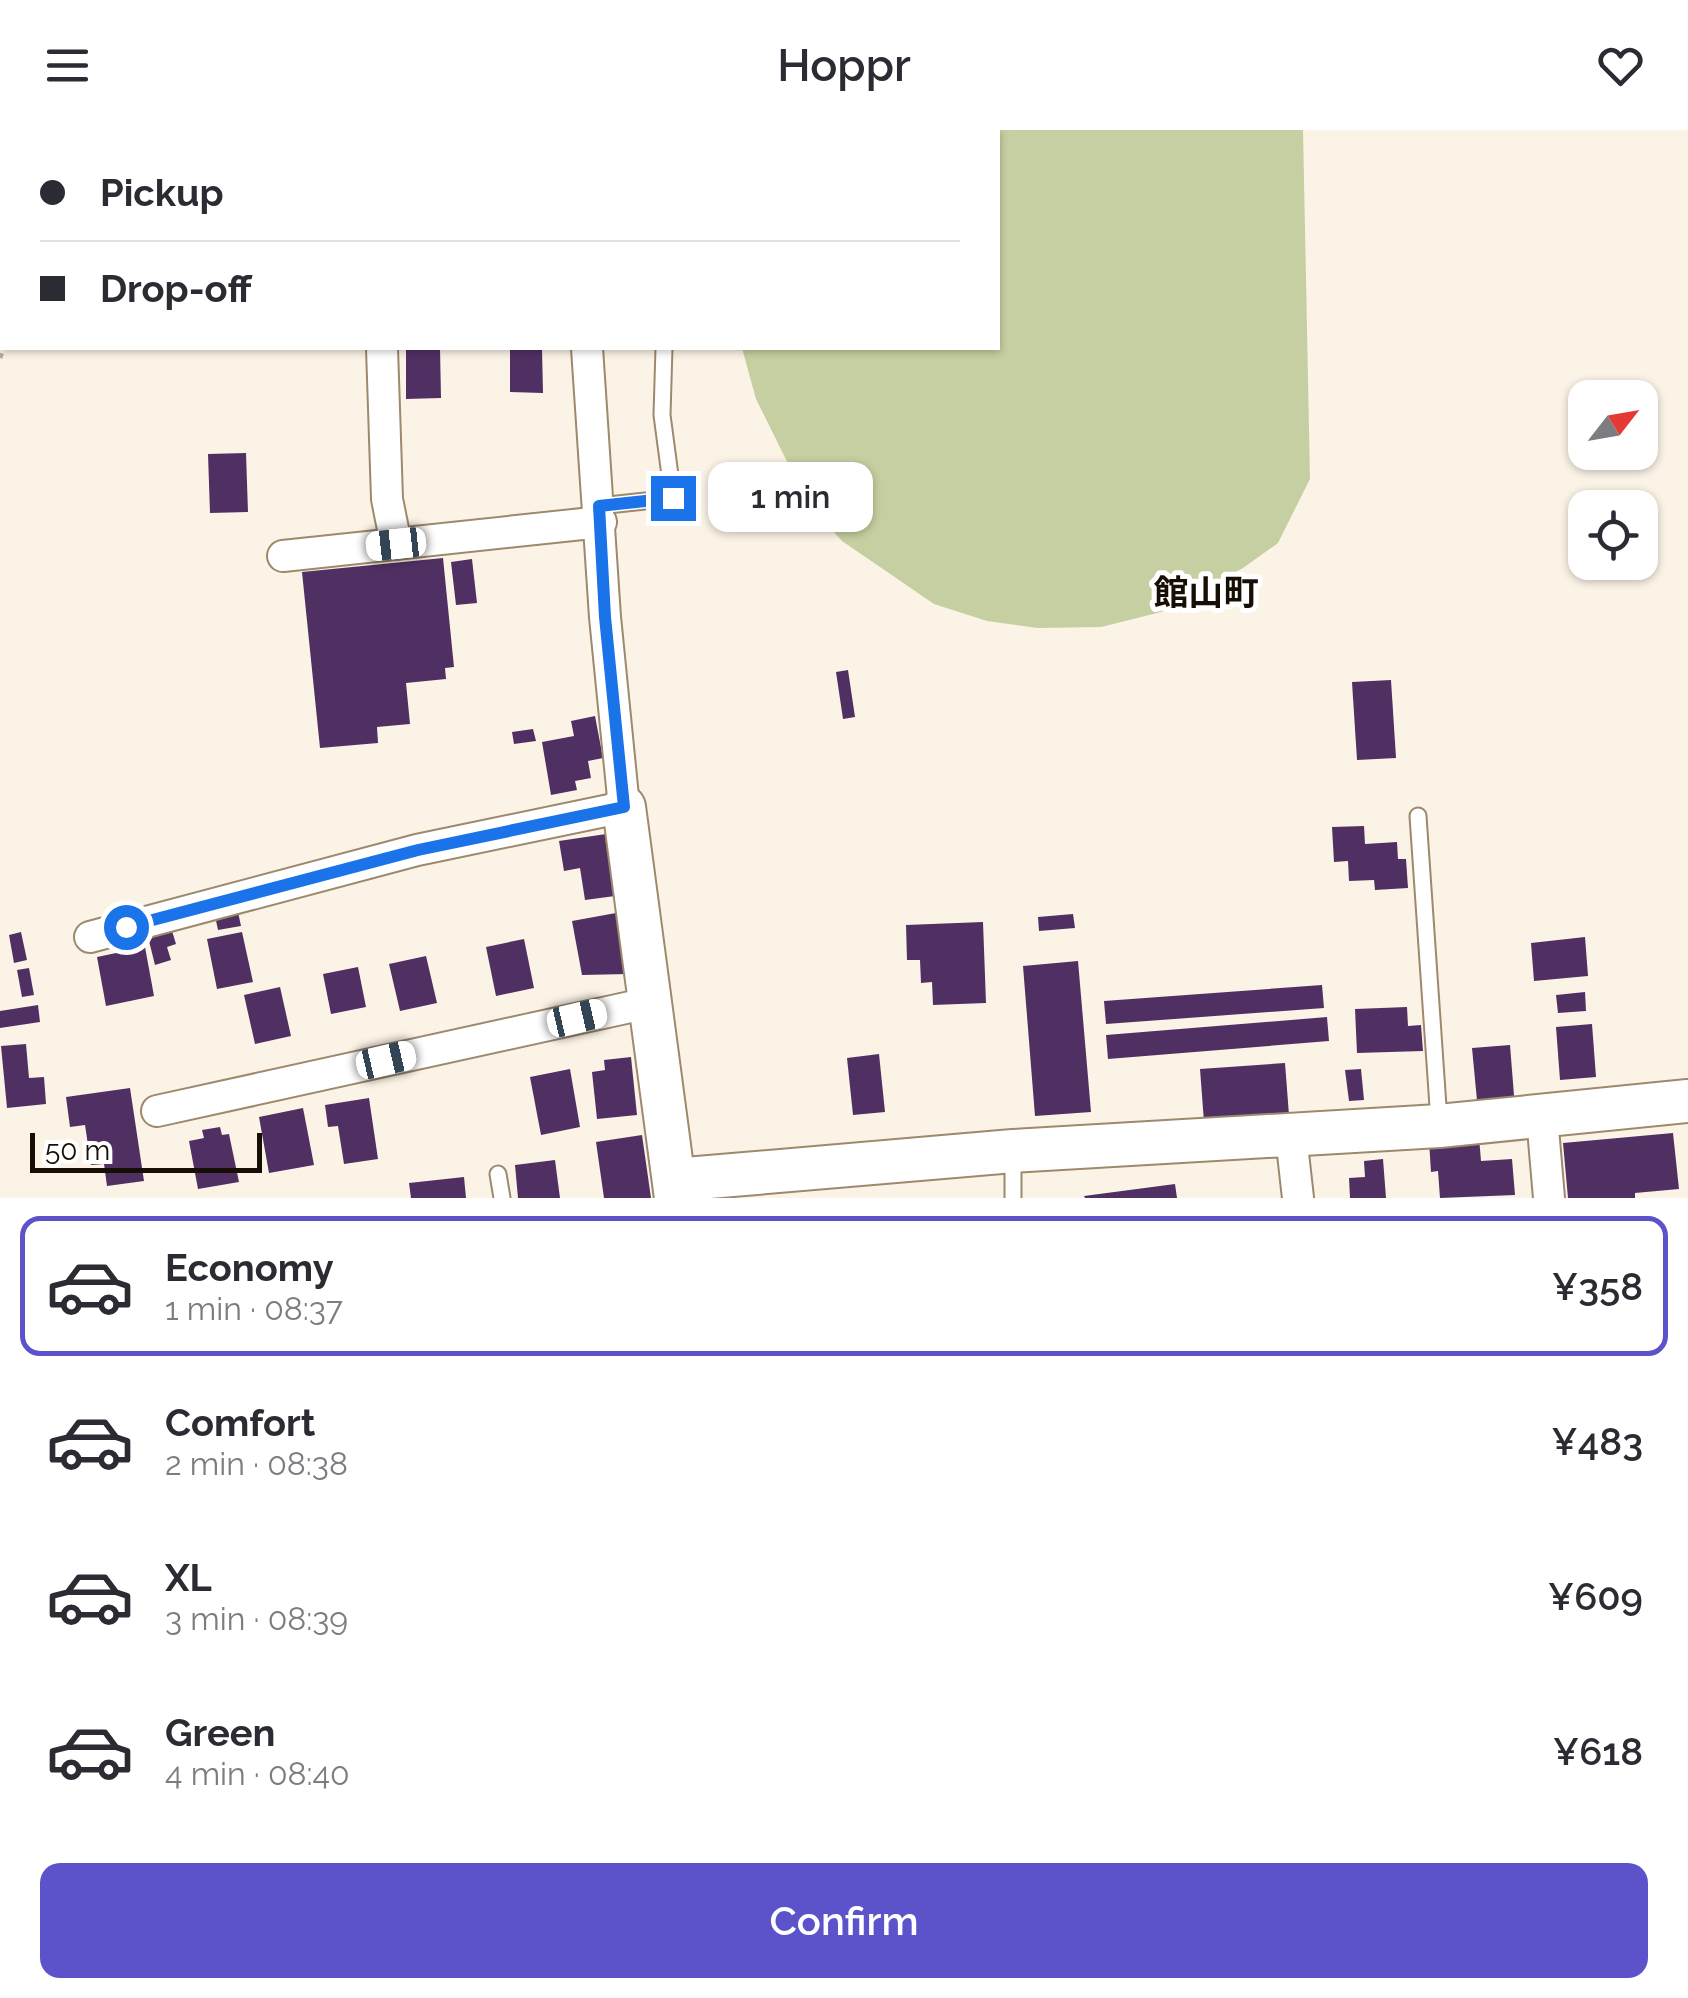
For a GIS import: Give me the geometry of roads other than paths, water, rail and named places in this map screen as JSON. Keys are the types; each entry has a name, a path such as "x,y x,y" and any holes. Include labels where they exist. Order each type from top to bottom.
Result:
{"street":[{"path":"382,350 387,499 396,544"},
{"path":"587,350 605,617 624,807 675,1189 1013,1151 1439,1126 1688,1101"},
{"path":"282,556 396,544 600,514"},
{"path":"90,936 418,850 624,807"},
{"path":"157,1111 653,1002"},
{"path":"1542,1116 1548,1198"},
{"path":"1291,1136 1298,1198"}],"lane":[{"path":"600,514 673,498 662,415 664,350"},
{"path":"1418,816 1439,1126"},
{"path":"1013,1151 1013,1198"},
{"path":"498,1174 502,1198"}],"district":[{"name":"館山町","path":"1206,593"}]}
